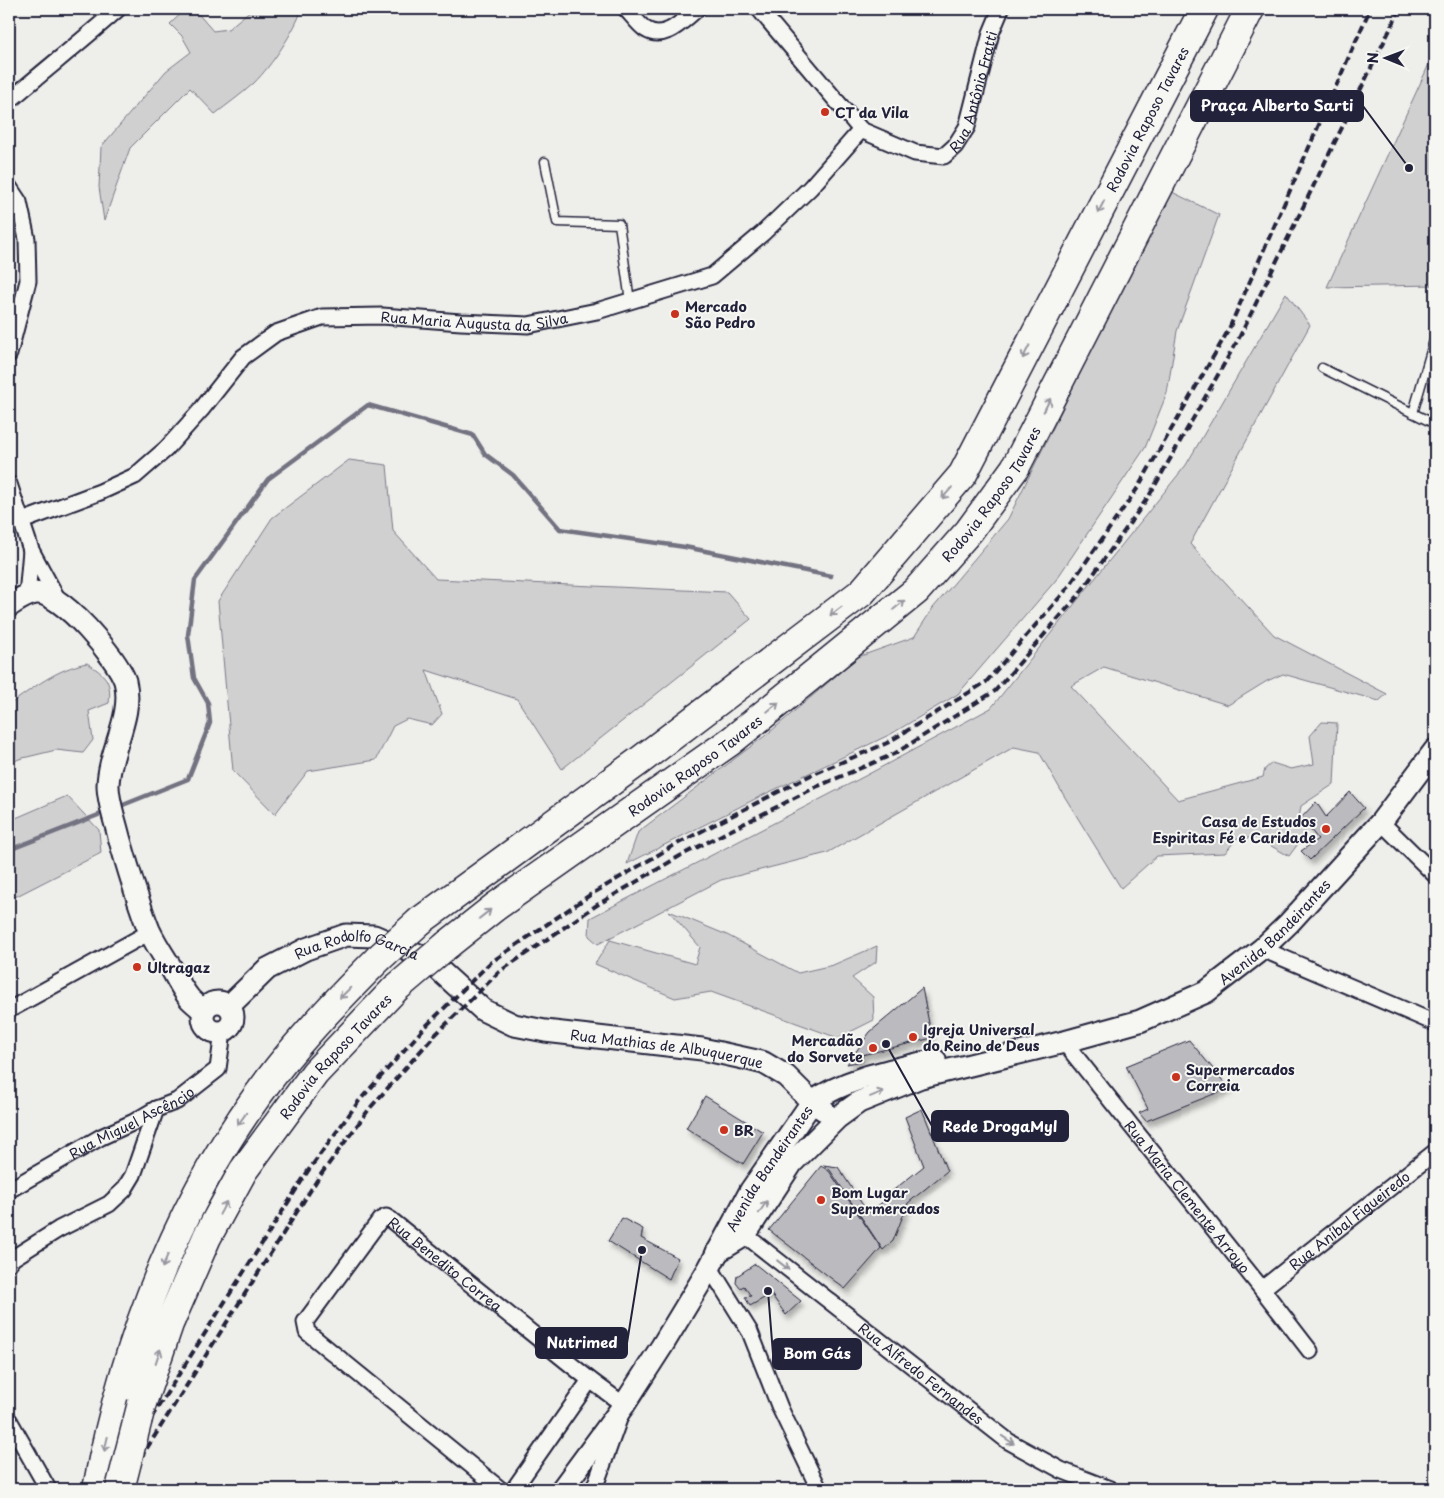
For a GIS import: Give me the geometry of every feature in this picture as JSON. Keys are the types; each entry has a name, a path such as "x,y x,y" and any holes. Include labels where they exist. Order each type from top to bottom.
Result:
{"highway":[{"name":"Rodovia Raposo Tavares","path":"120,1489 139,1328 165,1259 198,1192 236,1128 279,1067 327,1011 379,958 420,921 638,762 862,592 963,474 1204,9"},
{"name":"Rodovia Raposo Tavares","path":"97,1489 105,1445 130,1401 169,1324 207,1237 242,1171 315,1074 394,989 495,906 732,741 916,591 969,531 1015,468 1250,9"}],"main road":[{"path":"18,601 37,593 58,600 108,652 122,672 125,683 126,707 109,775 109,796 126,860 150,932 189,998 204,1011"},
{"name":"Avenida Bandeirantes","path":"713,1259 745,1235 792,1163 837,1118 860,1102 921,1078 1140,1021 1206,992 1262,950 1382,822 1435,750"},
{"name":"Rua Rodolfo Garcia","path":"229,1006 267,969 306,950 346,935 374,936 426,958 483,1010"},
{"path":"216,1002 229,1006 233,1012 233,1022 228,1029 223,1032 214,1032 206,1026 203,1016 207,1007 216,1002"},
{"name":"Rua Mathias de Albuquerque","path":"483,1010 514,1025 529,1028 694,1048 764,1063 786,1076 812,1102 837,1118"},
{"name":"Avenida Bandeirantes","path":"562,1489 624,1405 680,1318 751,1190 812,1102 826,1092 864,1077 966,1053 1064,1042"}],"street":[{"path":"56,60 62,46 104,9"},
{"path":"9,101 118,9"},
{"path":"626,9 646,29 657,33 668,32 697,9"},
{"path":"759,9 861,130"},
{"name":"Rua Antônio Fratti","path":"861,130 915,153 944,156 954,146 966,127 991,33 1001,9"},
{"name":"Rua Maria Augusta da Silva","path":"22,521 100,492 135,476 166,449 201,410 243,357 276,332 322,317 382,316 528,325 597,311 712,276 763,233 810,188 861,130"},
{"path":"9,187 19,202 27,239 28,281 9,354"},
{"path":"9,484 31,550 58,600"},
{"path":"18,601 31,550"},
{"path":"1382,822 1435,875"},
{"path":"9,1010 150,932"},
{"path":"1262,950 1435,1023"},
{"name":"Rua Miguel Ascêncio","path":"9,1190 156,1109 177,1101 218,1069 223,1032"},
{"name":"Rua Maria Clemente Arroyo","path":"1064,1042 1310,1351"},
{"path":"9,1262 59,1229 109,1204 124,1190 133,1175 156,1109"},
{"name":"Rua Aníbal Figueiredo","path":"1262,1289 1435,1152"},
{"name":"Rua Benedito Correa","path":"500,1489 307,1332 305,1328 305,1322 380,1220 386,1217 392,1220 590,1380 624,1405"},
{"name":"Rua Alfredo Fernandes","path":"745,1235 1008,1441 1061,1470 1110,1489"},
{"path":"713,1259 750,1332 780,1408 819,1489"},
{"path":"514,1489 590,1380"},
{"name":"Avenida Bandeirantes","path":"594,1489 624,1405"},
{"path":"9,1420 48,1489"}],"lane":[{"path":"545,162 557,222 619,224 630,301"},
{"path":"1413,413 1435,337"},
{"path":"1322,368 1435,424"}],"shaded area":[{"path":"186,9 194,9 213,31 228,29 252,9 302,9 294,28 275,58 261,76 240,95 215,114 190,88 130,148 104,221 99,187 101,147 166,71 191,52 182,36 170,24"},
{"path":"1435,51 1435,285 1327,287"},
{"path":"1170,191 1219,215 1177,331 1167,393 1145,448 1056,580 958,694 891,734 759,797 627,864 638,832 770,732 858,657 914,637 933,608 1008,519"},
{"path":"1286,293 1310,325 1190,544 1274,635 1387,694 1379,701 1283,674 1267,681 1228,705 1104,667 1071,686 1178,800 1263,777 1265,769 1272,763 1291,769 1314,764 1310,736 1322,722 1337,723 1334,784 1301,806 1299,819 1306,833 1289,856 1257,838 1237,838 1225,853 1157,856 1121,888 1039,752 1014,747 827,853 721,880 598,944 589,936 590,918 865,776 991,708 1186,465"},
{"path":"349,460 387,465 393,531 436,579 727,592 751,619 562,769 517,699 426,670 442,714 432,725 407,719 393,726 376,760 308,771 275,814 233,771 218,601 272,518"},
{"path":"87,663 106,679 110,695 109,703 89,711 93,740 83,753 56,750 19,759 9,764 9,705 55,674"},
{"path":"67,796 99,830 101,853 9,900 9,821"},
{"path":"669,911 727,935 798,973 833,965 877,946 876,962 852,978 873,997 874,1020 838,1038 711,992 675,998 595,964 610,940 695,964 700,947"}],"building":[{"name":"Casa de Estudos Espiritas Fé e Caridade","path":"1350,792 1364,808 1310,860 1301,851 1318,839 1301,818 1316,802 1326,817"},
{"path":"922,988 932,1038 862,1055 863,1061 847,1064 870,1032"},
{"name":"Supermercados Correia","path":"1189,1040 1229,1088 1146,1121 1139,1113 1148,1109 1126,1066"},
{"name":"BR","path":"705,1096 763,1132 743,1164 686,1128"},
{"path":"922,1109 947,1171 908,1203 893,1241 883,1250 830,1170 823,1165 838,1167 868,1213 924,1166 905,1117"},
{"name":"Bom Lugar Supermercados","path":"821,1166 829,1171 881,1248 845,1289 769,1230"},
{"path":"622,1218 643,1229 641,1238 678,1258 669,1279 608,1241"},
{"path":"755,1264 801,1301 786,1315 771,1294 750,1306 745,1297 751,1296 744,1286 740,1288 736,1283 737,1276"}],"waterway":[{"path":"118,807 188,779 210,723 208,703 194,678 188,635 195,580 268,479 368,405 473,435 485,454 513,475 560,529 685,547 831,576"},
{"path":"9,850 106,812"}],"railway":[{"path":"106,1489 308,1171 359,1101 424,1028 490,963 590,895 673,846 809,776 887,743 986,682 1067,589 1137,489 1228,331 1370,9"},
{"path":"121,1489 319,1177 370,1108 434,1036 499,972 597,905 680,856 816,787 894,754 995,691 1078,596 1149,496 1240,336 1400,9"}],"place":[{"name":"CT da Vila","path":"825,112"},
{"name":"Praça Alberto Sarti","path":"1409,168"},
{"name":"Mercado São Pedro","path":"675,314"},
{"name":"Casa de Estudos Espiritas Fé e Caridade","path":"1326,829"},
{"name":"Ultragaz","path":"137,967"},
{"name":"Igreja Universal do Reino de Deus","path":"913,1037"},
{"name":"Rede DrogaMyl","path":"886,1044"},
{"name":"Mercadão do Sorvete","path":"873,1048"},
{"name":"Supermercados Correia","path":"1176,1077"},
{"name":"BR","path":"724,1130"},
{"name":"Bom Lugar Supermercados","path":"821,1200"},
{"name":"Nutrimed","path":"642,1250"},
{"name":"Bom Gás","path":"768,1291"}]}
